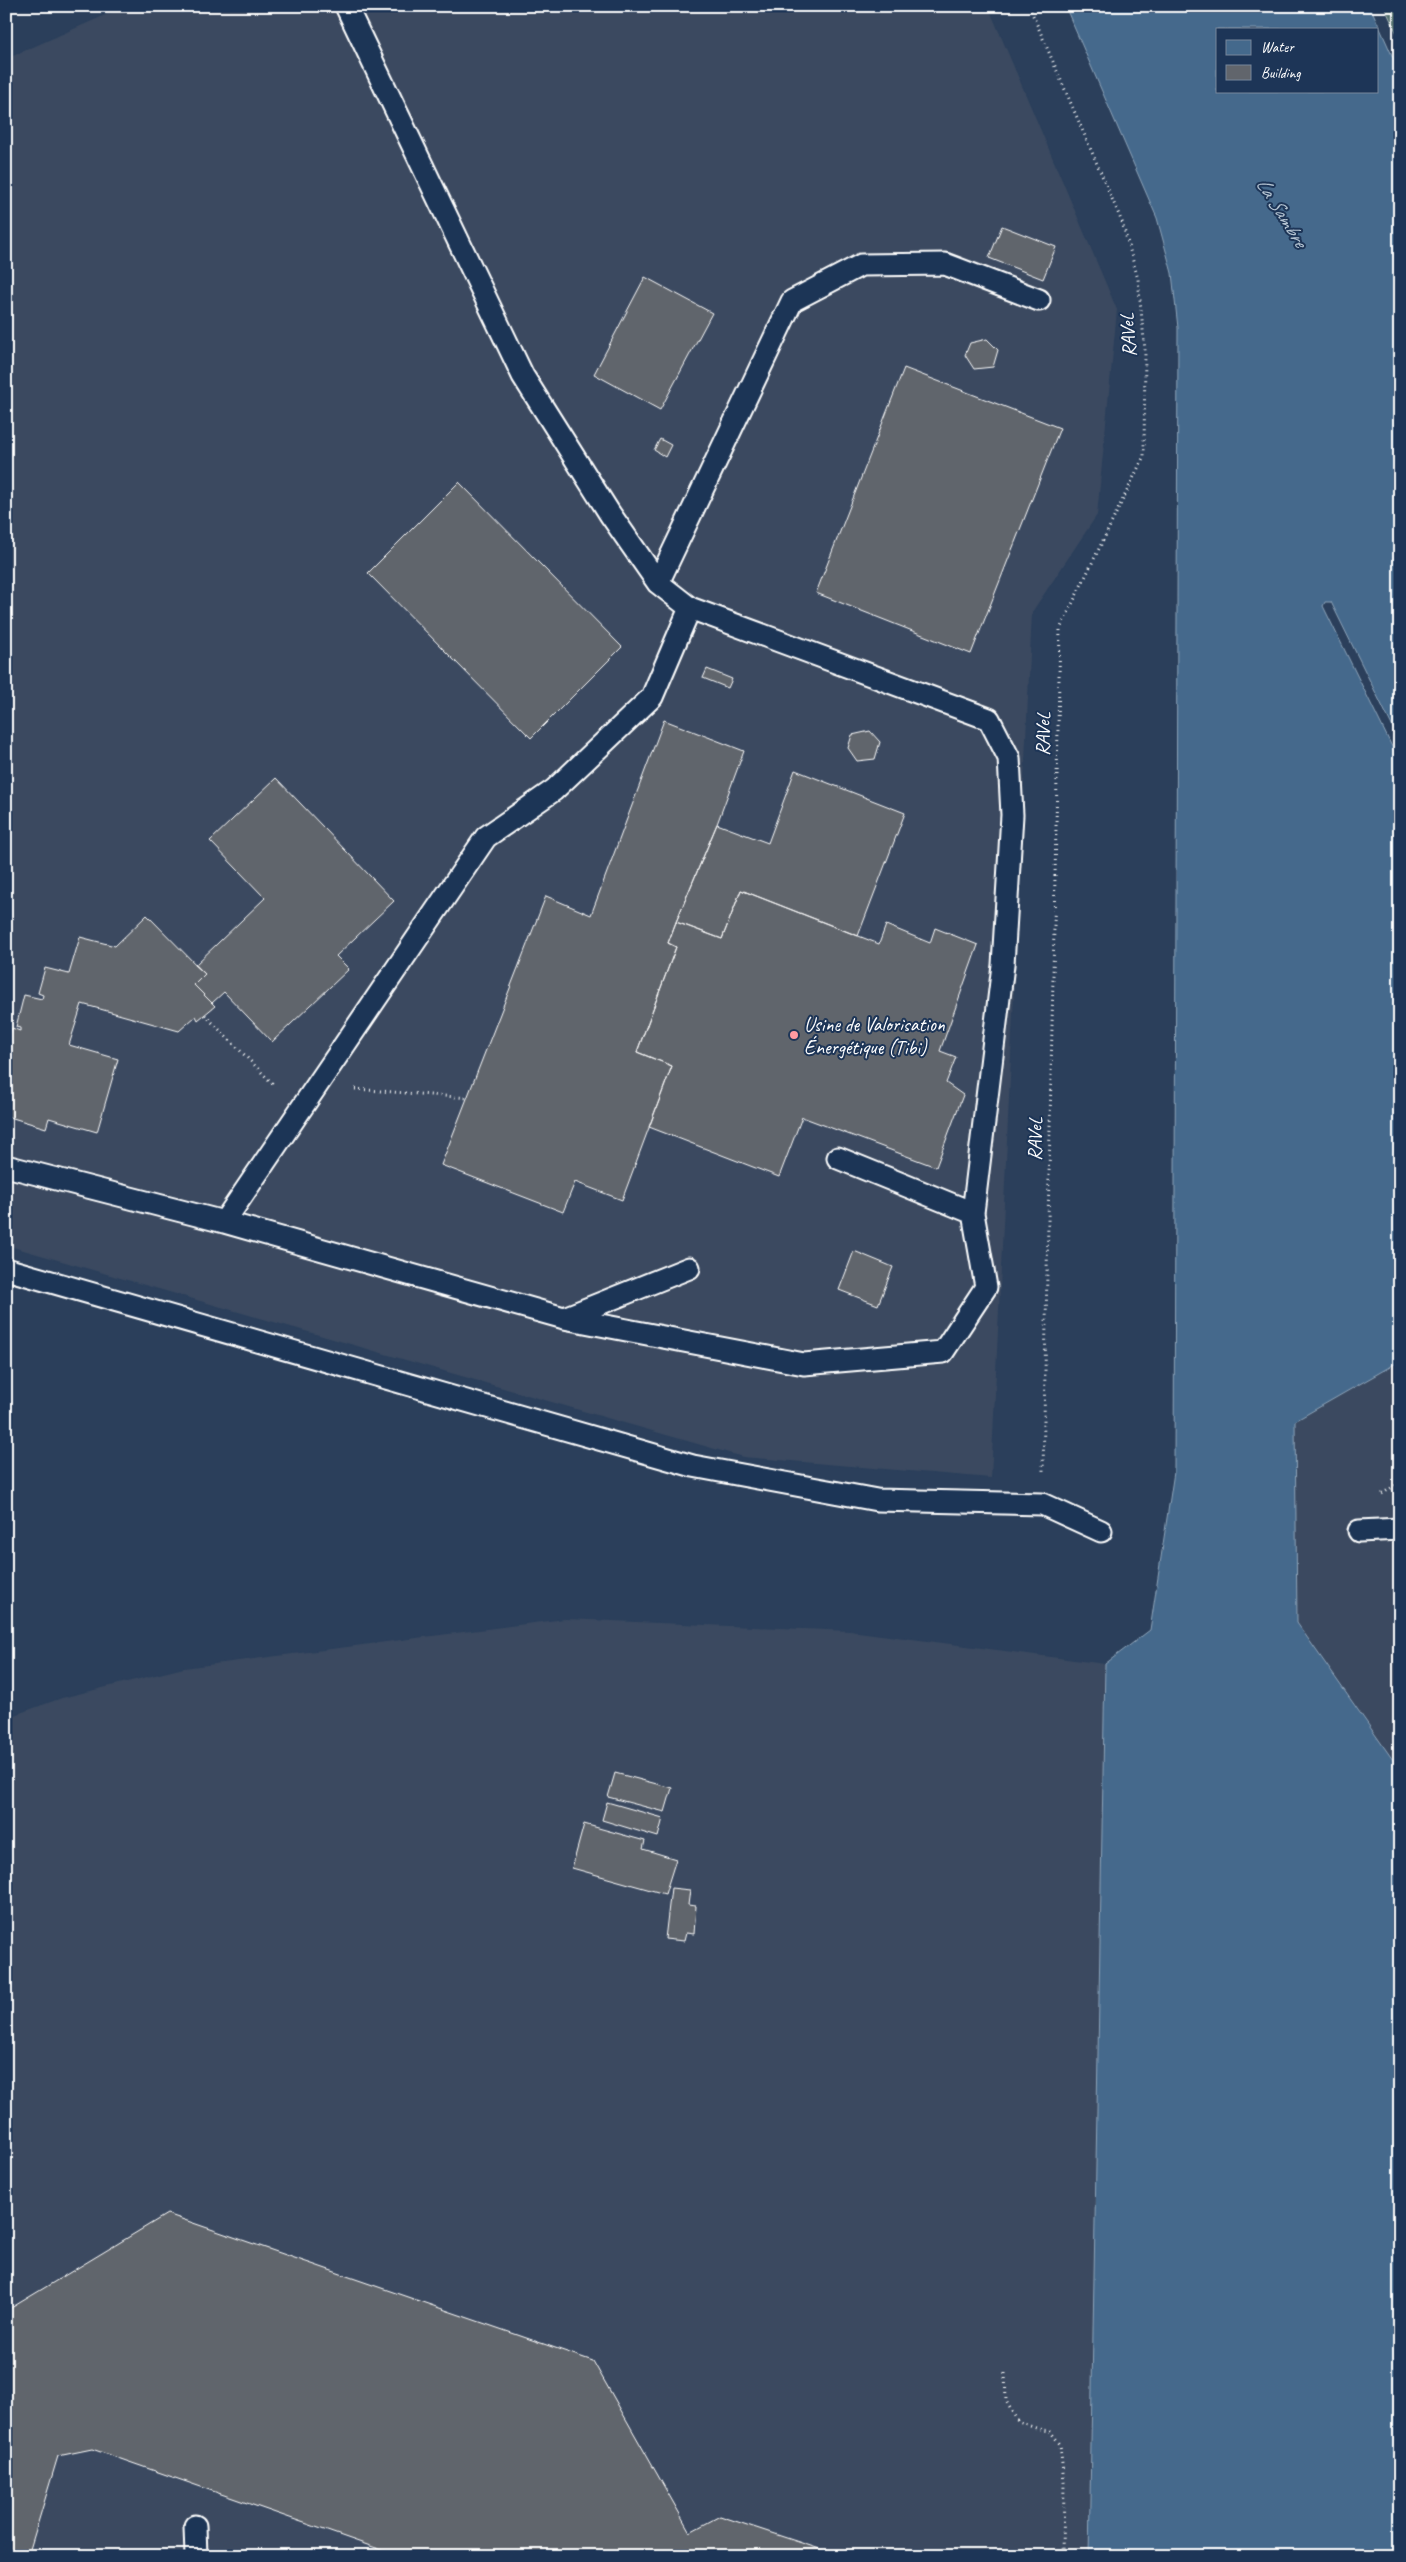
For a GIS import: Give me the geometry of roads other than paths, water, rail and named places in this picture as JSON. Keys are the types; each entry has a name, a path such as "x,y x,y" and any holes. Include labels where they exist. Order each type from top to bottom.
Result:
{"lane":[{"path":"6,1166 224,1222 564,1318 804,1364 943,1352 986,1286 973,1213 1003,965 1012,815 1009,758 989,719 690,608 658,583 610,514 523,376 346,6"},
{"path":"658,583 792,301 862,265 945,264 1039,300"},
{"path":"224,1222 486,837 554,790 652,698 690,608"},
{"path":"838,1158 973,1213"},
{"path":"564,1318 689,1268"},
{"path":"6,1269 693,1466 877,1500 1042,1504 1101,1531"},
{"path":"1359,1531 1400,1529"},
{"path":"195,2526 196,2556"}],"water":[{"name":"La Sambre","path":"1065,6 1370,6 1400,73 1400,742 1331,602 1325,602 1323,606 1400,763 1400,1361 1295,1421 1297,1623 1400,1770 1400,2556 1089,2556 1105,1664 1150,1630 1174,1472 1178,328 1172,273 1157,218"}],"place":[{"name":"Usine de Valorisation Énergétique (Tibi)","path":"794,1035"}]}
